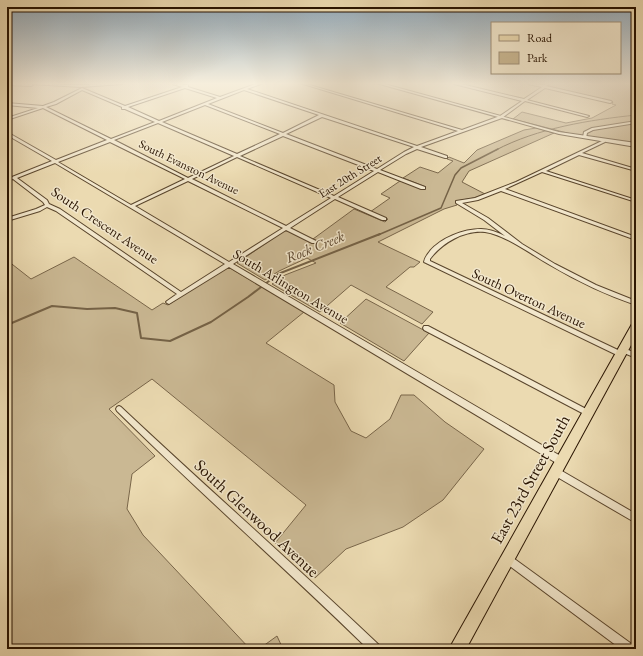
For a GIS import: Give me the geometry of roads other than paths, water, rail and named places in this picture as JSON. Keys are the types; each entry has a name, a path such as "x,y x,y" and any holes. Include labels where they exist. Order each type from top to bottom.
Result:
{"main road":[{"name":"East 23rd Street South","path":"457,649 506,558 636,327"}],"street":[{"path":"7,119 24,114"},
{"name":"South Evanston Avenue","path":"57,114 314,242"},
{"path":"137,114 384,219"},
{"path":"7,180 179,114"},
{"path":"229,114 423,188"},
{"path":"319,114 446,157"},
{"path":"403,114 461,131"},
{"path":"489,114 559,133 636,146"},
{"name":"East 20th Street","path":"169,302 377,170 417,147 501,117 506,114"},
{"path":"577,114 587,116"},
{"path":"132,206 323,115"},
{"path":"585,137 585,133 592,129 636,122"},
{"name":"South Arlington Avenue","path":"8,134 273,290 558,466 636,519"},
{"path":"604,141 542,171 500,189 476,199 458,202 492,224 520,245 576,277 636,303"},
{"path":"578,153 636,170"},
{"path":"542,171 636,201"},
{"name":"South Crescent Avenue","path":"13,178 45,201 47,205 58,210 181,294"},
{"path":"500,189 636,239"},
{"path":"7,220 38,210 47,205"},
{"name":"South Overton Avenue","path":"520,245 497,235 480,230 450,239 435,249 427,259 428,263 622,352 636,356"},
{"path":"426,328 588,413"},
{"name":"South Glenwood Avenue","path":"119,409 160,450 342,616 375,649"},
{"path":"506,558 629,649"}],"waterway":[{"name":"Rock Creek","path":"498,149 529,136 564,126 600,119 636,115"},
{"name":"Rock Creek","path":"378,235 441,208 455,175 461,168 498,149"},
{"name":"Rock Creek","path":"7,325 52,306 87,309 115,308 137,313 141,338 170,341 211,322 248,297 278,274 380,234"}]}
